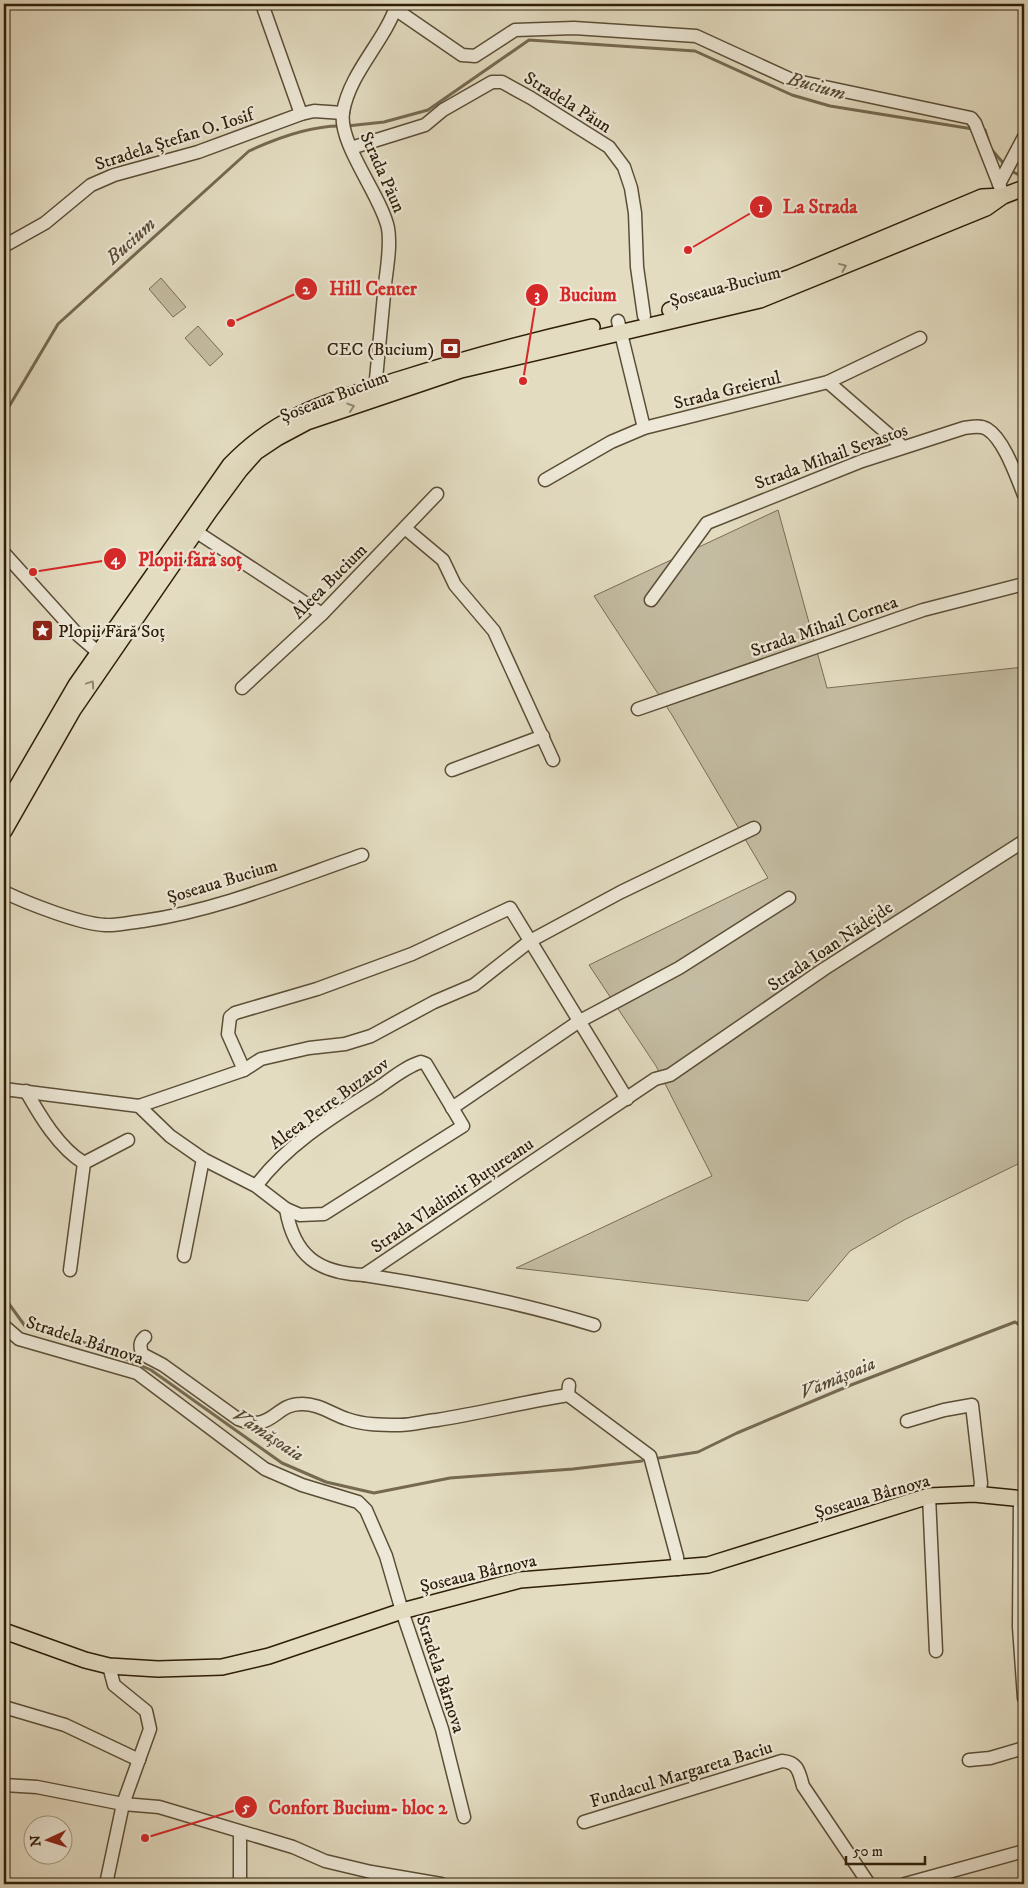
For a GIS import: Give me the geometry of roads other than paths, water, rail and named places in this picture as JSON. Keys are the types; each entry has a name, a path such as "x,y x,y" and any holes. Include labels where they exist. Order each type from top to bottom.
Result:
{"main road":[{"name":"Șoseaua Bucium","path":"619,326 644,316 756,289 982,197 1001,190 1024,188"},
{"name":"Șoseaua Bucium","path":"4,831 103,657 192,528 230,464 250,444 272,428 340,398 381,391 457,360 619,326 760,300 986,208 1001,190"},
{"name":"Șoseaua Bucium","path":"4,809 76,685 103,657"},
{"name":"Șoseaua Bârnova","path":"4,1631 85,1660 109,1666 158,1669 222,1667 269,1656 402,1611 536,1577 678,1569 708,1565 929,1496 979,1495 1022,1499"}],"street":[{"path":"262,4 301,114"},
{"path":"343,116 353,85 396,7 462,55 475,56 515,30 574,28 696,36 792,80 971,118 975,123 1001,190"},
{"name":"Stradela Păun","path":"351,148 425,125 443,110 492,82 508,85 531,98 609,148 624,167 631,188 635,213 637,267 644,316"},
{"name":"Stradela Ștefan O. Iosif","path":"4,246 44,223 91,185 114,175 198,152 301,114 314,111 343,116"},
{"name":"Strada Păun","path":"343,116 351,148 385,216 388,230 388,256 376,379 381,391"},
{"path":"1001,190 1024,137"},
{"path":"619,326 644,428"},
{"name":"Strada Greierul","path":"545,480 611,442 644,428 828,382 920,338"},
{"path":"828,382 903,447"},
{"name":"Strada Mihail Sevastos","path":"651,600 707,522 903,447 964,428 975,426 986,428 992,434 1007,456 1024,495"},
{"name":"Aleea Bucium","path":"242,688 322,614 438,494"},
{"path":"192,528 322,614"},
{"path":"406,529 444,560 455,585 494,631 553,760"},
{"path":"4,553 103,657"},
{"name":"Strada Mihail Cornea","path":"638,709 923,610 1024,584"},
{"path":"452,770 543,736"},
{"path":"4,1089 26,1090 139,1106 244,1070 260,1059 284,1053 345,1044 370,1036 434,1002 474,985 530,941 622,892 754,828"},
{"name":"Strada Ioan Nădejde","path":"655,1080 670,1075 824,969 1024,841"},
{"name":"Șoseaua Bucium","path":"4,892 48,909 105,925 200,910 362,855"},
{"path":"139,1106 170,1136 202,1159 256,1186 286,1210 300,1215 324,1214 463,1126 452,1108 578,1022 679,968 789,898"},
{"path":"244,1070 228,1034 230,1017 235,1013 317,989 412,954 510,908 578,1022 627,1099"},
{"name":"Aleea Petre Buzatov","path":"256,1186 268,1170 288,1151 340,1112 414,1064 426,1064 452,1108"},
{"name":"Strada Vladimir Buțureanu","path":"286,1210 289,1226 296,1242 315,1264 346,1274 364,1275 655,1080"},
{"path":"26,1090 34,1106 66,1149 84,1163"},
{"path":"84,1163 128,1140"},
{"path":"184,1256 202,1159"},
{"path":"70,1270 84,1163"},
{"path":"364,1275 460,1291 532,1306 594,1325"},
{"name":"Stradela Bârnova","path":"4,1326 20,1339 136,1373 153,1382 265,1469 302,1486 358,1502 366,1510 376,1528 386,1556 402,1611 442,1729 464,1817"},
{"path":"145,1337 141,1340 142,1354 163,1365 238,1420 247,1423 262,1423 290,1406 299,1403 315,1406 348,1420 366,1424 402,1425 467,1415 568,1390 650,1456 675,1548 678,1569"},
{"path":"907,1422 944,1410 972,1405 981,1483 979,1495"},
{"path":"929,1496 936,1651"},
{"path":"1022,1499 1019,1627 1024,1698"},
{"path":"106,1884 123,1804 150,1729 150,1720 146,1711 114,1685 109,1666"},
{"path":"4,1707 65,1724 139,1760"},
{"path":"969,1760 990,1758 1024,1748"},
{"name":"Fundacul Margareta Baciu","path":"584,1822 782,1761 791,1762 798,1767 803,1786 868,1884"},
{"path":"4,1785 49,1790 123,1804 142,1804 159,1807 292,1847 325,1861 381,1874 441,1884"},
{"path":"240,1832 240,1883"},
{"path":"905,1884 1024,1851"}],"waterway":[{"name":"Bucium","path":"347,126 384,122 428,110 529,40 695,51 792,95 830,106 973,129"},
{"name":"Bucium","path":"4,415 58,324 249,151 293,134 317,128 340,126"},
{"name":"Bucium","path":"982,130 985,130 988,140"},
{"name":"Bucium","path":"991,149 1005,165"},
{"name":"Bucium","path":"1013,172 1024,177"},
{"name":"Vămășoaia","path":"4,1297 25,1326 96,1346 151,1370 282,1463 326,1482 374,1493 450,1478 573,1469 642,1461"},
{"name":"Vămășoaia","path":"659,1458 698,1452 737,1433 851,1385 1015,1322 1024,1328"}],"place":[{"name":"La Strada","path":"688,250"},
{"name":"Hill Center","path":"231,323"},
{"name":"CEC (Bucium)","path":"450,349"},
{"name":"Bucium","path":"523,381"},
{"name":"Plopii fără soț","path":"33,572"},
{"name":"Plopii Fără Soț","path":"42,631"},
{"name":"Confort Bucium- bloc 2","path":"145,1838"}]}
